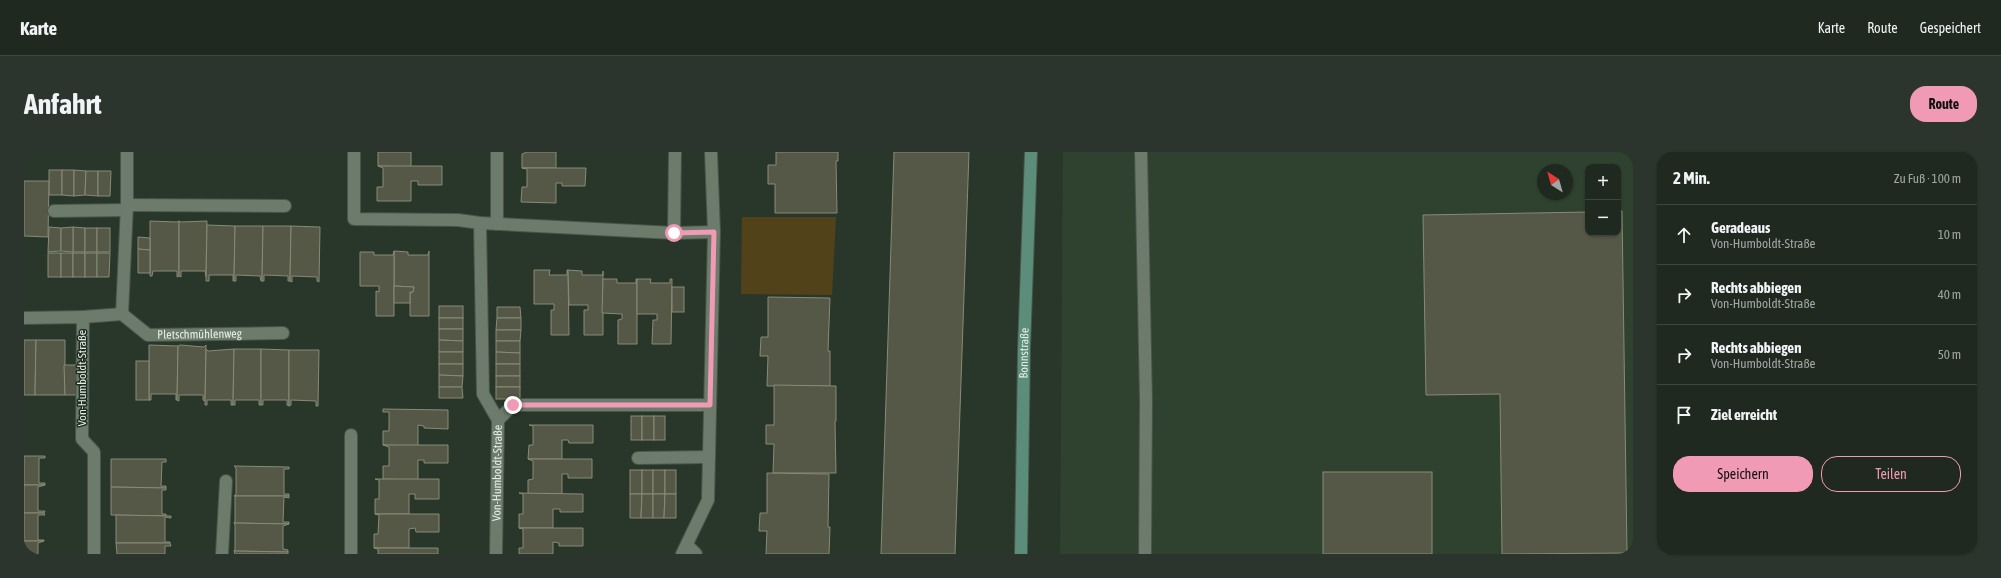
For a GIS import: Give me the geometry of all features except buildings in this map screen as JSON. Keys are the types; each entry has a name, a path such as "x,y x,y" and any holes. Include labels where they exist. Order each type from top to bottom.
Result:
{"main road":[{"name":"Bonnstraße","path":"1021,554 1024,349 1031,152"}],"street":[{"path":"24,318 83,317 122,314 127,207 127,152"},
{"path":"354,152 354,219 458,220 480,223 674,233 714,232"},
{"path":"497,152 498,224"},
{"path":"674,233 675,152"},
{"path":"696,554 685,550 708,500 714,232 711,152"},
{"path":"1141,152 1146,401 1145,554"},
{"path":"54,211 127,207 285,206"},
{"path":"480,223 483,394 498,420"},
{"name":"Pletschmühlenweg","path":"122,314 148,334 283,333"},
{"name":"Von-Humboldt-Straße","path":"83,317 82,439 94,452 94,554"},
{"name":"Von-Humboldt-Straße","path":"496,554 498,420 513,405 710,405"},
{"path":"351,435 351,554"},
{"path":"638,458 709,457"},
{"path":"222,554 226,481"}],"shaded area":[{"path":"1063,152 1633,152 1633,554 1060,554"},
{"path":"742,217 836,217 832,295 741,294"}],"route":[{"path":"513,405 710,405 714,232 674,233"}]}
